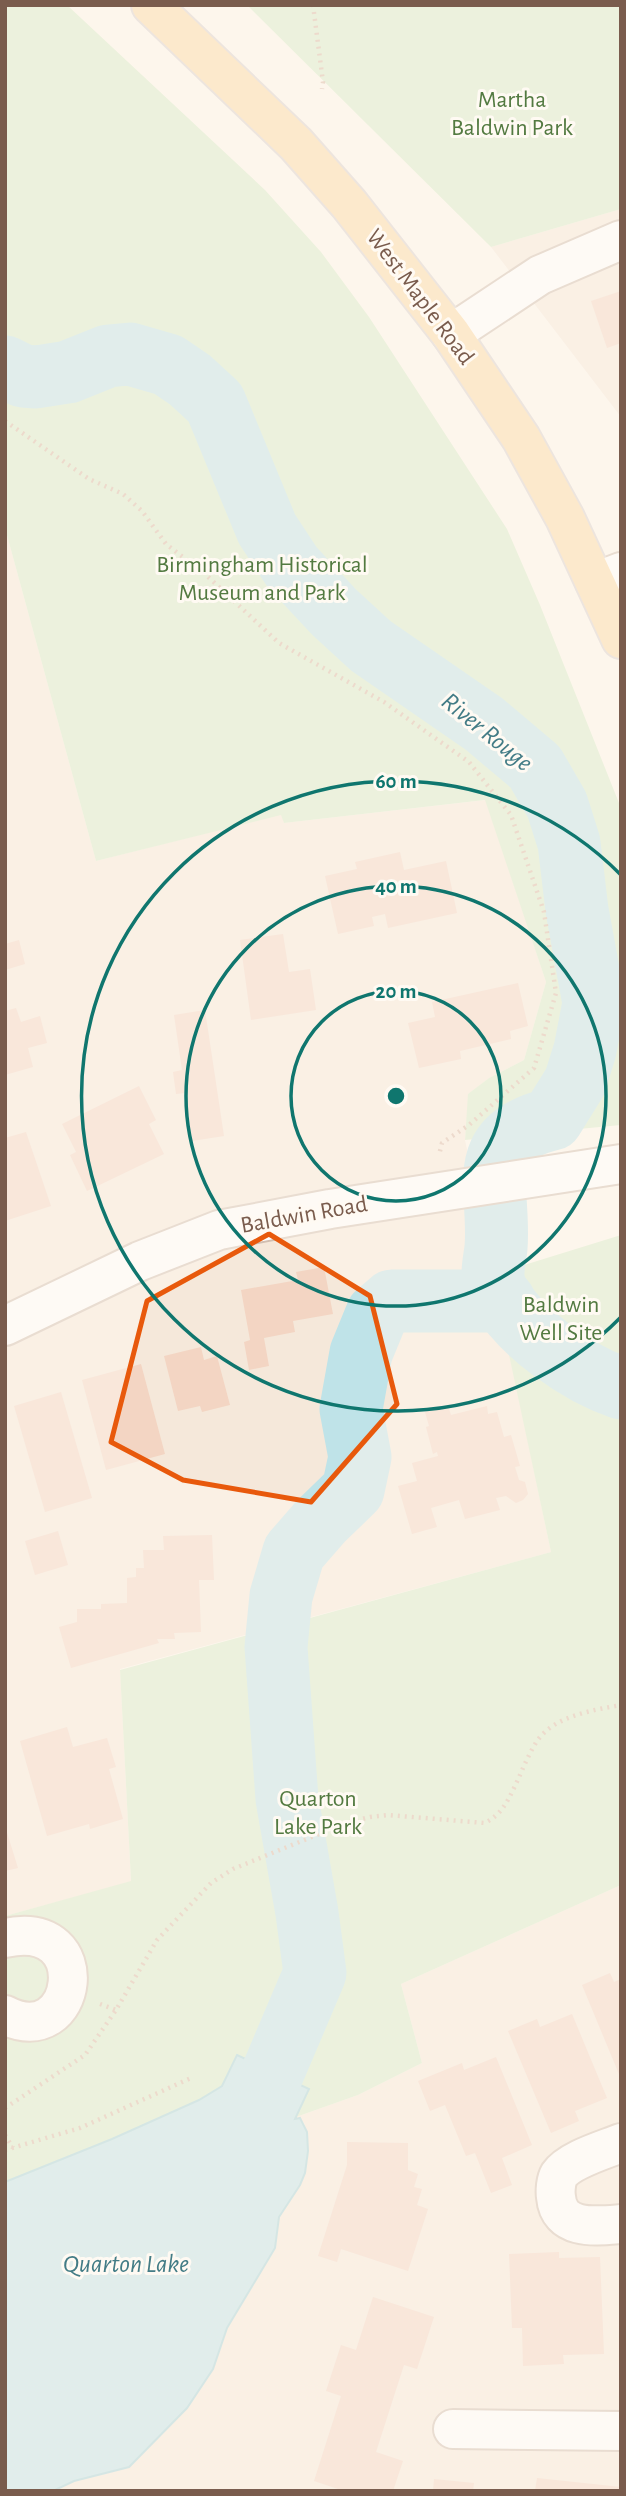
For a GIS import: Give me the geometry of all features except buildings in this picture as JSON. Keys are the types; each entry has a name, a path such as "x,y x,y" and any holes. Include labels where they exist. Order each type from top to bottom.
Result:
{"main road":[{"name":"West Maple Road","path":"151,5 296,144 349,204 451,334 521,438 565,519 608,577 621,639"}],"street":[{"path":"451,334 540,275 621,240"},
{"name":"Baldwin Road","path":"5,1326 141,1261 219,1230 330,1209 434,1178 551,1176 621,1164"},
{"path":"5,1938 33,1936 44,1940 56,1948 65,1961 69,1975 68,1992 56,2011 37,2020 18,2022 5,2015"},
{"path":"621,2143 574,2162 559,2176 555,2192 556,2204 561,2214 577,2224 621,2224"},
{"path":"453,2429 621,2431"}],"path":[{"path":"313,5 322,89"},
{"path":"5,421 89,479 123,494 142,511 166,544 205,574 279,643 384,702 469,762 511,815 544,912 556,993 534,1068 469,1125 442,1143 434,1178"},
{"path":"5,2108 85,2055 116,2010 157,1940 211,1883 233,1869 267,1854 346,1823 370,1817 388,1815 485,1823 498,1816 505,1806 538,1740 556,1725 583,1712 621,1705"},
{"path":"5,2150 80,2129 191,2078"},
{"path":"5,2135 13,2148"}],"highlighted area":[{"path":"269,1234 370,1296 397,1404 311,1502 183,1480 111,1442 147,1301"}],"shaded area":[{"path":"621,209 621,417 491,247"},
{"path":"5,528 96,861 282,814 284,823 486,800 546,982 524,1060 489,1078 469,1094 465,1140 551,1552 120,1669 131,1882 5,1916"},
{"path":"621,1885 621,2491 5,2491 307,2132 304,2123 300,2118 295,2119 296,2117 358,2095 422,2063 401,1984"}],"green space":[{"name":"Birmingham Historical Museum and Park","path":"5,5 67,5 265,190 321,252 369,317 507,529 621,808 621,1125 465,1140 468,1094 489,1078 524,1060 546,982 485,800 284,823 281,815 96,861 5,528"},
{"name":"Martha Baldwin Park","path":"247,5 621,5 621,209 491,247"},
{"name":"Quarton Lake Park","path":"621,1235 621,1885 401,1984 422,2063 358,2095 296,2117 296,2120 300,2118 307,2132 305,2173 279,2217 275,2248 227,2328 213,2369 187,2408 129,2467 74,2481 53,2491 5,2491 5,1916 131,1881 120,1670 551,1552 492,1275"}],"water":[{"name":"Quarton Lake","path":"237,2055 309,2089 295,2119 300,2118 307,2132 308,2151 305,2173 300,2185 279,2217 275,2248 227,2328 213,2369 187,2408 129,2467 74,2481 53,2491 5,2491 5,2182 199,2100 222,2086"}],"waterway":[{"name":"River Rouge","path":"5,367 23,376 36,377 68,372 108,356 130,354 168,365 190,380 215,403 267,529 292,567 334,612 371,646 484,724 535,767 557,805 569,843 577,910 594,1003 585,1050 575,1082 552,1119 527,1128 510,1139 500,1153 496,1168 497,1226 493,1278 499,1295 537,1338 570,1363 621,1388"},
{"path":"229,2147 273,2072 315,1973 287,1799 276,1647 281,1596 294,1552 353,1490 360,1457 351,1409 361,1353 377,1314 392,1301 504,1301"}],"park label":[{"name":"Baldwin Well Site","path":"561,1319"}]}
